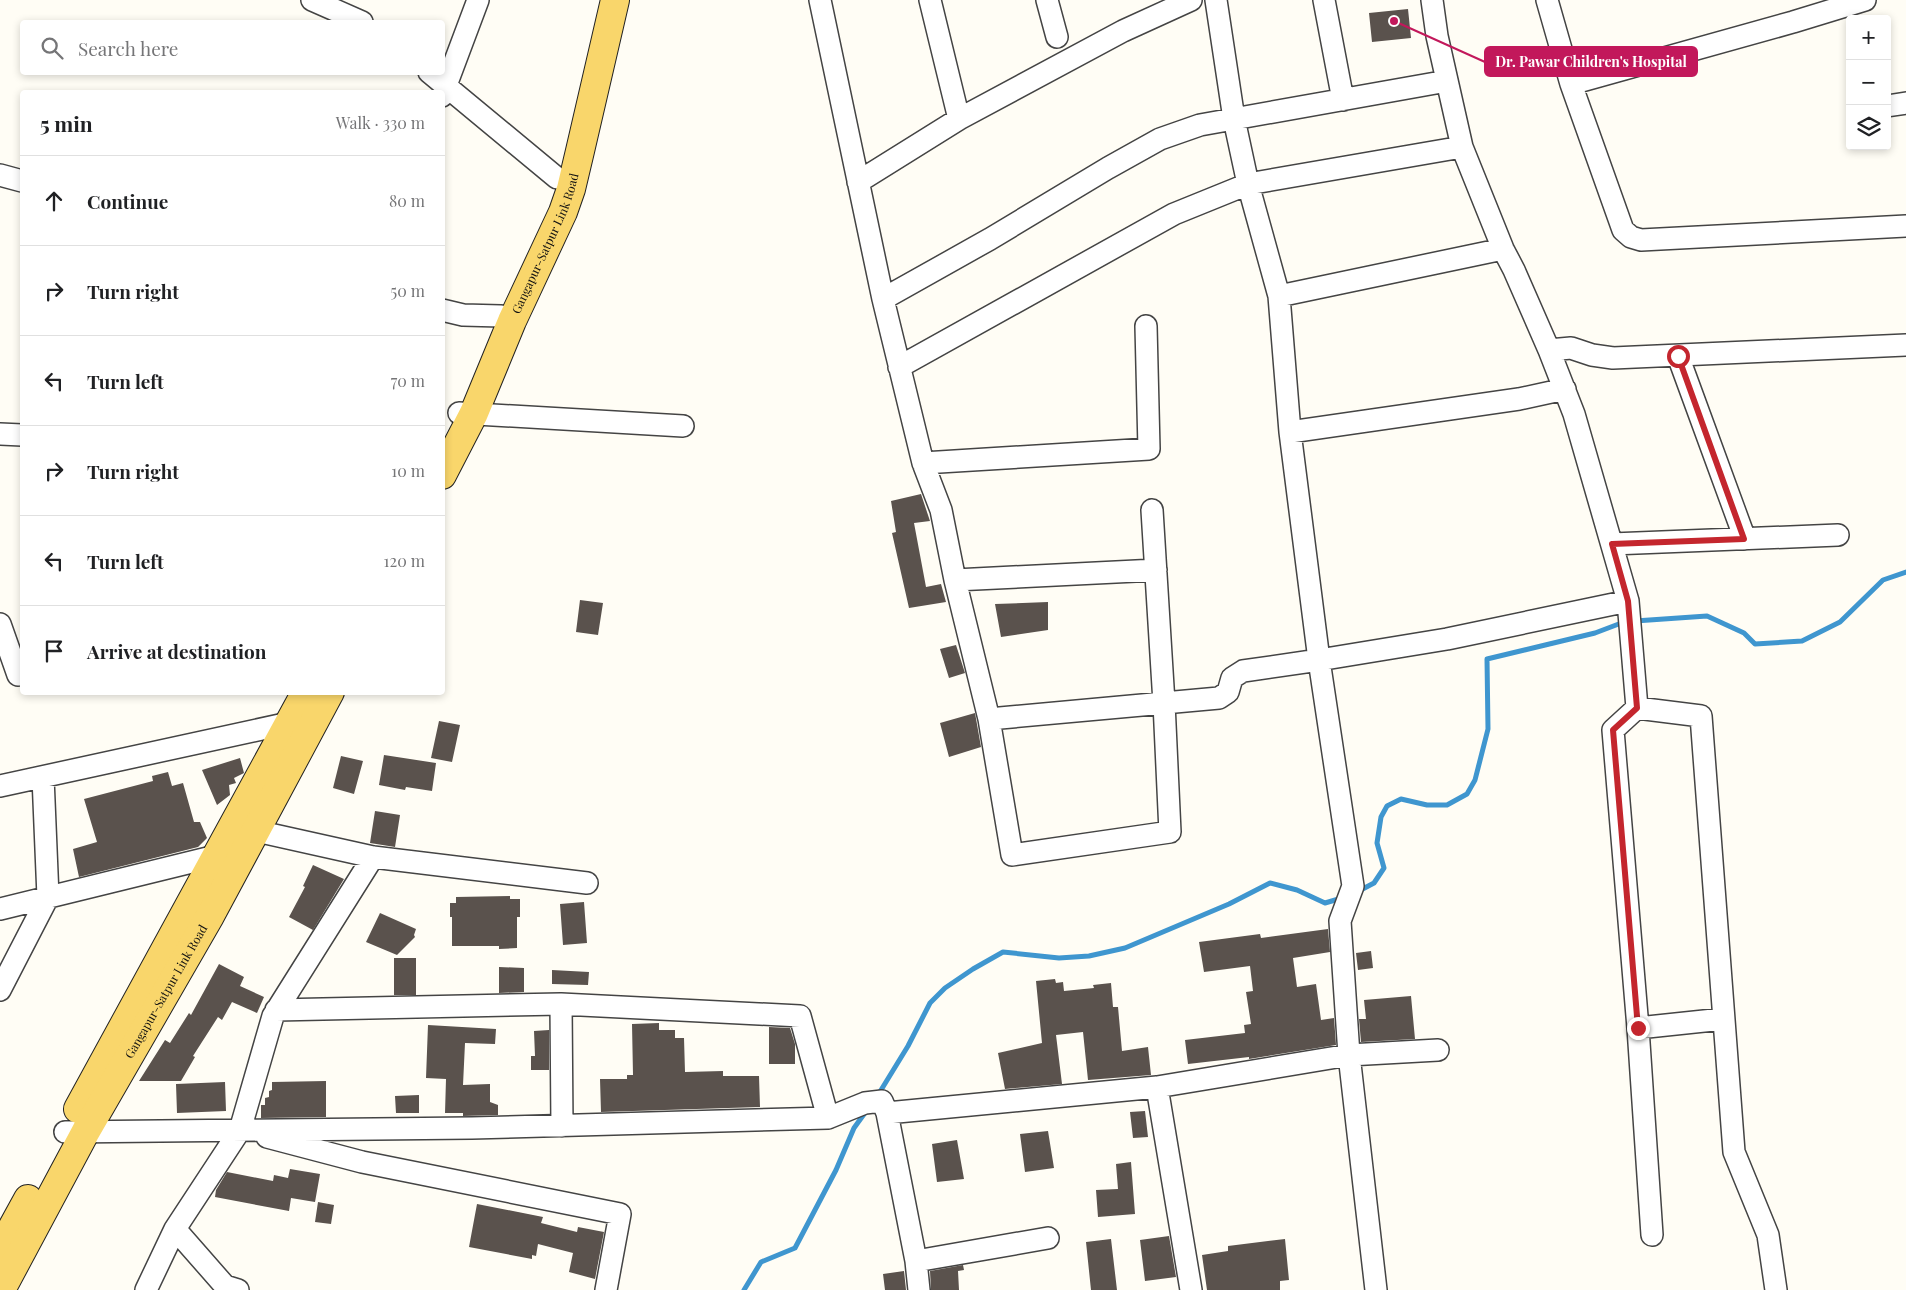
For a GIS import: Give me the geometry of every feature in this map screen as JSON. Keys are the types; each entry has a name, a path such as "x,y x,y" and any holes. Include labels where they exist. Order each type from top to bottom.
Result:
{"main road":[{"name":"Gangapur-Satpur Link Road","path":"445,468 506,318 548,207 557,178 599,0"},
{"name":"Gangapur-Satpur Link Road","path":"506,318 563,212 571,189 615,0"},
{"name":"Gangapur-Satpur Link Road","path":"445,439 467,413"},
{"name":"Gangapur-Satpur Link Road","path":"299,727 305,695"},
{"name":"Gangapur-Satpur Link Road","path":"0,1250 210,916 245,826 299,727 327,695"},
{"name":"Gangapur-Satpur Link Road","path":"1,1290 75,1132 216,856 245,826"}],"street":[{"path":"312,0 357,20"},
{"path":"445,90 478,0"},
{"path":"820,0 883,300 923,463 941,510 955,580 990,719 1012,855 1170,832 1152,510"},
{"path":"930,0 959,120"},
{"path":"1047,0 1057,37"},
{"path":"858,182 959,120 1102,42 1191,0"},
{"path":"1216,0 1234,119 1248,184 1279,296 1290,432 1320,660 1353,886 1340,921 1349,1055 1376,1290"},
{"path":"1324,0 1343,100"},
{"path":"1432,0 1437,36 1462,146 1502,249 1514,270 1565,389 1612,544 1629,615 1637,708"},
{"path":"1547,0 1571,84 1623,230 1631,238 1641,240 1906,226"},
{"path":"1571,84 1865,0"},
{"path":"431,75 442,90"},
{"path":"883,300 1160,139 1200,125 1447,81"},
{"path":"445,93 557,178"},
{"path":"1891,105 1906,103"},
{"path":"899,367 1174,214 1248,184 1462,146"},
{"path":"0,175 20,180"},
{"path":"1279,296 1502,249"},
{"path":"445,311 463,315 506,318"},
{"path":"923,463 1149,449 1146,326"},
{"path":"1549,350 1571,348 1592,355 1613,358 1906,346"},
{"path":"1678,356 1744,539"},
{"path":"1290,432 1519,399 1565,389"},
{"path":"467,413 683,426"},
{"path":"0,434 20,435"},
{"path":"1612,544 1838,535"},
{"path":"955,580 1156,570"},
{"path":"990,719 1219,698 1228,692 1232,678 1242,671 1447,639 1629,615"},
{"path":"0,624 13,676"},
{"path":"1652,1235 1638,1028 1613,730 1637,708 1701,716 1734,1152 1768,1235 1776,1290"},
{"path":"0,786 299,727"},
{"path":"0,990 48,897 43,777"},
{"path":"245,826 373,856 587,883"},
{"path":"0,909 216,856"},
{"path":"146,1290 175,1229 240,1130 276,1010 373,856"},
{"path":"276,1010 561,1004 800,1016 828,1118"},
{"path":"561,1004 562,1126"},
{"path":"1638,1028 1723,1018"},
{"path":"75,1132 472,1128 828,1118 878,1105 1157,1086 1349,1055 1438,1050"},
{"path":"1157,1086 1191,1290"},
{"path":"878,1105 916,1260 919,1290"},
{"path":"240,1130 362,1162 620,1214 606,1290"},
{"path":"175,1229 225,1286 238,1290"},
{"path":"916,1260 1048,1238"}],"building":[{"path":"1408,9 1411,38 1372,42 1369,13"},
{"path":"921,494 930,521 914,523 926,587 941,584 946,602 909,608 892,533 896,532 891,501"},
{"path":"580,600 603,603 598,635 576,632"},
{"path":"1048,602 1048,630 1001,637 995,604"},
{"path":"956,645 965,673 949,678 940,649"},
{"path":"975,713 981,747 949,757 940,723"},
{"path":"439,721 460,725 452,762 431,758"},
{"path":"384,755 436,763 432,791 406,787 405,790 379,785"},
{"path":"341,756 363,761 354,794 333,788"},
{"path":"240,758 244,773 234,778 236,783 229,785 230,795 217,805 202,770"},
{"path":"168,772 172,786 183,783 194,822 200,822 207,838 198,847 79,877 73,849 97,842 84,799 153,781 152,776"},
{"path":"375,811 400,815 395,847 370,843"},
{"path":"313,865 344,879 313,930 289,917 305,887 303,886"},
{"path":"510,896 510,899 520,899 520,917 517,917 517,948 499,949 499,946 452,946 450,903 456,903 456,897"},
{"path":"584,902 587,943 563,945 560,904"},
{"path":"380,913 416,929 415,937 397,955 366,942"},
{"path":"1328,929 1330,952 1293,958 1297,987 1316,984 1321,1020 1334,1018 1336,1045 1249,1059 1249,1057 1188,1064 1185,1040 1245,1033 1244,1025 1251,1024 1246,992 1253,991 1250,966 1204,972 1199,942 1260,934 1261,938"},
{"path":"1371,951 1373,968 1358,970 1356,953"},
{"path":"394,958 416,958 416,995 394,995"},
{"path":"219,964 244,977 240,986 264,997 257,1013 232,1002 222,1020 218,1017 193,1056 195,1057 181,1081 139,1081 165,1040 170,1043 189,1013 191,1015"},
{"path":"499,967 524,968 524,992 499,993"},
{"path":"552,970 589,972 588,985 552,984"},
{"path":"1055,979 1056,983 1063,982 1064,991 1094,988 1093,985 1111,983 1113,1007 1118,1007 1122,1051 1148,1047 1151,1075 1088,1080 1083,1032 1056,1035 1062,1084 1005,1089 998,1053 1042,1043 1036,981"},
{"path":"1411,996 1415,1039 1361,1042 1359,1019 1366,1019 1364,1000"},
{"path":"659,1023 659,1030 675,1030 675,1038 684,1038 685,1072 723,1071 723,1076 759,1076 760,1107 601,1112 600,1079 627,1079 627,1075 633,1075 632,1024"},
{"path":"428,1025 496,1029 495,1044 465,1043 463,1085 490,1084 490,1102 498,1105 498,1115 463,1116 463,1113 445,1113 446,1079 426,1078"},
{"path":"769,1027 790,1028 795,1044 795,1064 769,1064"},
{"path":"549,1030 549,1070 531,1070 531,1056 535,1056 534,1031"},
{"path":"326,1081 326,1117 261,1118 261,1105 265,1105 265,1098 269,1097 269,1091 272,1090 272,1082"},
{"path":"225,1082 226,1111 177,1113 176,1084"},
{"path":"419,1095 419,1113 396,1113 395,1096"},
{"path":"1145,1111 1148,1137 1133,1138 1130,1112"},
{"path":"1048,1131 1054,1168 1025,1172 1020,1134"},
{"path":"957,1140 964,1179 937,1182 932,1144"},
{"path":"1131,1162 1135,1214 1098,1217 1096,1190 1118,1189 1116,1164"},
{"path":"290,1169 320,1174 315,1202 291,1198 289,1211 215,1197 216,1190 227,1172 273,1181 274,1175 288,1178"},
{"path":"318,1202 334,1205 331,1224 315,1222"},
{"path":"477,1204 543,1217 541,1223 577,1232 578,1227 604,1232 595,1279 569,1272 573,1253 538,1244 536,1256 532,1255 532,1259 469,1247"},
{"path":"1169,1236 1176,1277 1145,1281 1140,1240"},
{"path":"1111,1239 1117,1290 1091,1290 1086,1242"},
{"path":"1285,1239 1289,1280 1280,1281 1280,1290 1207,1290 1202,1255 1228,1251 1228,1246"},
{"path":"963,1265 964,1270 958,1271 959,1290 931,1290 930,1271"},
{"path":"904,1271 906,1290 885,1290 883,1274"}],"waterway":[{"path":"1635,621 1707,616 1744,633 1755,644 1802,641 1840,622 1883,580 1906,572"},
{"path":"1357,892 1374,883 1384,868 1377,843 1381,817 1387,806 1401,799 1427,805 1447,805 1467,794 1475,780 1488,729 1487,659 1595,633 1624,622"},
{"path":"878,1095 908,1046 930,1003 945,988 1003,952 1059,958 1089,956 1125,948 1229,904 1270,883 1297,890 1325,903 1342,898"},
{"path":"744,1290 761,1262 795,1248 836,1170 854,1128 867,1110"}],"place":[{"name":"Dr. Pawar Children's Hospital","path":"1394,21"}],"route":[{"path":"1638,1028 1613,730 1637,708 1628,601 1612,544 1744,539 1678,356"}]}
